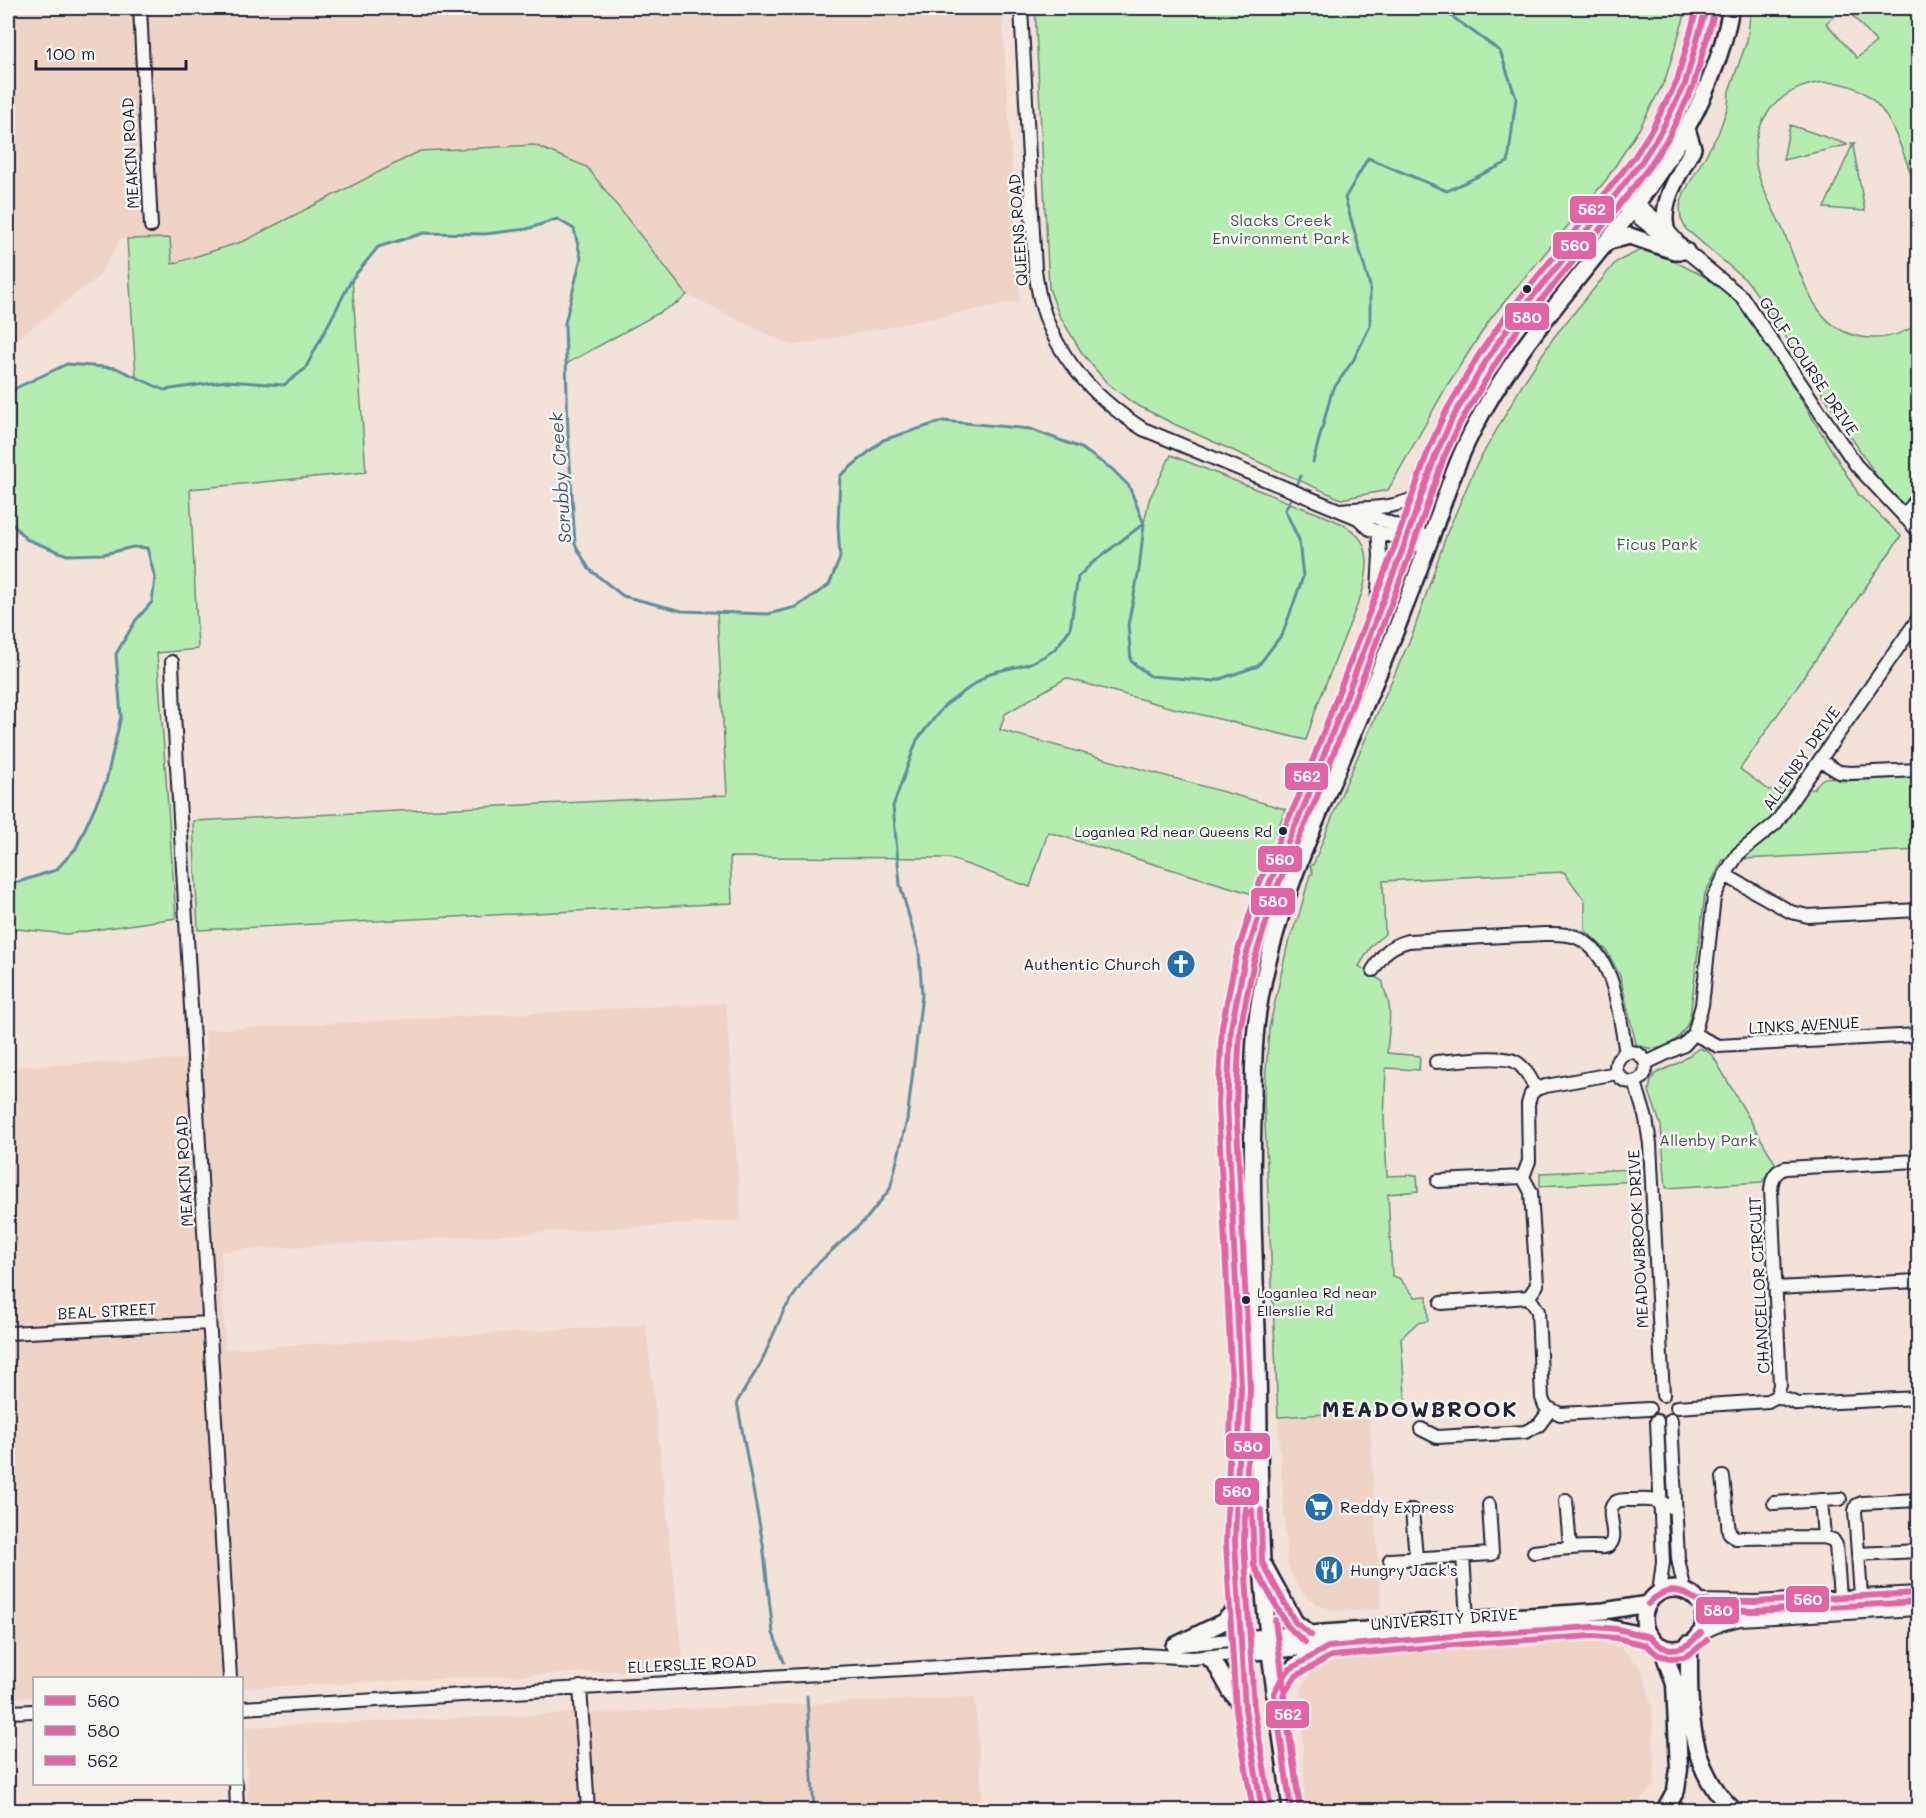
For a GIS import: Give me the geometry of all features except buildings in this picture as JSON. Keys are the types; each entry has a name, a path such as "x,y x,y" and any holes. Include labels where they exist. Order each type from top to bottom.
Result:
{"highway":[{"path":"1695,1639 1693,1722 1698,1759 1713,1789 1733,1810"},
{"path":"1656,1642 1675,1684 1679,1769 1676,1790 1665,1810"}],"main road":[{"path":"1262,1810 1245,1709 1235,1542 1241,1387 1227,1104 1232,1028 1245,959 1259,910 1307,799 1421,494 1452,419 1514,319 1617,193 1654,142 1684,84 1695,53 1706,8"},
{"path":"1290,1810 1274,1693 1262,1562 1260,1418 1253,1271 1254,1044 1265,973 1298,870 1380,670 1455,470 1485,406 1508,368 1532,336 1664,168 1706,91 1722,45 1731,8"},
{"path":"1666,228 1665,208 1693,148 1687,129"},
{"path":"1606,242 1630,236 1674,251 1682,247"},
{"path":"1262,1562 1295,1623 1311,1635"},
{"path":"1667,1590 1691,1596 1704,1616 1695,1639 1681,1648 1656,1642 1644,1621 1654,1599 1667,1590"},
{"name":"UNIVERSITY DRIVE","path":"1269,1644 1311,1635 1405,1624 1614,1610 1654,1599"},
{"path":"1174,1646 1223,1622 1238,1607"},
{"name":"UNIVERSITY DRIVE","path":"1240,1646 1269,1644 1328,1647 1578,1627 1606,1627 1656,1642"},
{"path":"1274,1693 1290,1669 1328,1647"},
{"path":"1208,1657 1216,1665 1231,1692 1245,1709"}],"street":[{"name":"MEAKIN ROAD","path":"140,8 151,226"},
{"name":"QUEENS ROAD","path":"1021,8 1035,270 1042,305 1053,336 1070,364 1092,390 1116,412 1143,429 1323,502 1358,518 1370,529 1407,535"},
{"name":"GOLF COURSE DRIVE","path":"1617,193 1666,228 1682,247 1742,297 1856,465 1918,531"},
{"name":"GOLF COURSE DRIVE","path":"1634,207 1664,238 1682,247"},
{"path":"1339,510 1398,505 1421,494"},
{"path":"1904,517 1918,497"},
{"name":"QUEENS ROAD","path":"1358,518 1374,517 1407,535 1428,543"},
{"path":"1376,617 1380,555 1378,531"},
{"name":"ALLENBY DRIVE","path":"1694,1034 1702,1005 1714,897 1725,875 1738,854 1776,823 1918,619"},
{"name":"MEAKIN ROAD","path":"172,662 230,1677"},
{"path":"1821,760 1839,772 1918,770"},
{"path":"1725,875 1791,912 1808,916 1918,910"},
{"path":"1373,970 1384,953 1393,945 1408,941 1544,934 1564,934 1577,937 1592,948 1603,961 1611,976 1626,1053"},
{"path":"1646,1063 1684,1045 1694,1034"},
{"name":"LINKS AVENUE","path":"1694,1034 1718,1046 1918,1035"},
{"path":"1626,1053 1636,1053 1646,1063 1647,1068 1643,1077 1635,1083 1622,1080 1617,1073 1617,1063 1626,1053"},
{"path":"1436,1062 1503,1058 1515,1062 1525,1070 1536,1089"},
{"path":"1529,1297 1537,1285 1531,1192 1523,1177 1529,1161 1528,1104 1531,1094 1536,1089 1617,1073"},
{"name":"MEADOWBROOK DRIVE","path":"1635,1083 1646,1119 1650,1144 1663,1395"},
{"name":"CHANCELLOR CIRCUIT","path":"1777,1396 1780,1385 1772,1179 1777,1171 1785,1168 1918,1161"},
{"path":"1438,1181 1523,1177"},
{"path":"1775,1288 1918,1281"},
{"path":"1529,1297 1538,1311 1542,1398 1545,1406 1560,1414 1649,1409"},
{"path":"1442,1302 1529,1297"},
{"name":"BEAL STREET","path":"8,1333 209,1323"},
{"path":"1663,1395 1673,1399 1677,1407 1675,1416 1662,1423 1653,1418 1649,1409 1652,1401 1663,1395"},
{"path":"1677,1407 1768,1401 1777,1396 1798,1404 1918,1398"},
{"path":"1421,1430 1437,1437 1525,1432 1539,1425 1550,1410"},
{"path":"1671,1420 1678,1559 1691,1596 1755,1602 1918,1593"},
{"path":"1654,1599 1663,1562 1657,1421"},
{"path":"1723,1477 1731,1536 1778,1539 1824,1537 1833,1540 1836,1545 1840,1597"},
{"path":"1534,1552 1570,1547 1606,1547 1611,1544 1613,1538 1611,1513 1615,1502 1648,1499 1661,1501 1674,1509"},
{"path":"1774,1503 1840,1499"},
{"path":"1566,1500 1570,1547"},
{"path":"1821,1500 1824,1537"},
{"path":"1861,1596 1857,1505 1918,1500"},
{"path":"1390,1560 1492,1554 1489,1505"},
{"path":"1412,1510 1416,1558"},
{"path":"1858,1554 1918,1551"},
{"path":"1463,1556 1467,1619"},
{"path":"1695,1639 1721,1624 1740,1619 1918,1609"},
{"name":"ELLERSLIE ROAD","path":"1144,1655 1174,1646 1240,1646"},
{"name":"ELLERSLIE ROAD","path":"243,1708 1144,1655 1193,1658 1208,1657 1240,1646"},
{"path":"580,1687 588,1810"},
{"path":"8,1712 33,1711"},
{"path":"236,1785 237,1810"}],"shaded area":[{"path":"8,8 1002,8 1020,301 792,346 687,295 587,167 534,145 420,152 244,241 171,264 127,239 120,239 98,277 8,346"},
{"path":"726,1003 741,1221 221,1251 225,1349 646,1325 684,1668 243,1688 243,1677 33,1677 33,1697 8,1698 8,1067 207,1058 205,1030"},
{"path":"1369,1412 1381,1609 1332,1610 1316,1604 1302,1592 1292,1576 1287,1560 1278,1417"},
{"path":"1598,1642 1620,1647 1642,1669 1652,1706 1655,1785 1630,1810 1305,1810 1301,1690 1317,1666 1338,1659"},
{"path":"975,1697 983,1810 248,1810 245,1727"}],"green space":[{"name":"Slacks Creek Environment Park","path":"1035,8 1687,8 1665,80 1639,129 1606,180 1491,318 1448,384 1388,490 1341,499 1174,424 1133,403 1106,382 1082,353 1059,315 1049,288"},
{"path":"1751,8 1844,8 1826,23 1857,58 1876,42 1846,8 1918,8 1918,193 1900,145 1883,112 1876,103 1859,90 1840,83 1820,83 1801,87 1784,97 1769,111 1759,128 1755,159 1764,190 1808,291 1818,309 1828,320 1839,329 1865,338 1892,336 1918,324 1918,517 1883,486 1748,282 1686,229 1681,219 1680,206 1684,193 1718,134 1728,106 1729,91 1747,41"},
{"path":"1790,125 1846,144 1847,145 1783,160"},
{"path":"1851,143 1855,143 1853,146 1865,211 1824,208 1852,146"},
{"path":"534,145 587,167 687,295 679,302 566,364 565,323 581,258 574,229 557,219 527,229 485,234 424,233 378,247 352,279 366,472 190,489 198,649 157,653 176,918 67,934 8,928 8,881 18,882 56,870 77,848 106,783 121,716 116,654 136,620 152,602 155,578 147,548 133,547 104,554 67,555 26,539 8,519 8,396 16,388 67,364 116,368 136,377 127,239 170,238 172,264 244,241 420,151"},
{"name":"Ficus Park","path":"1643,249 1652,250 1727,288 1753,320 1859,495 1901,536 1740,769 1769,790 1814,789 1822,779 1828,777 1841,781 1918,777 1918,850 1723,860 1705,893 1690,1017 1676,1040 1662,1047 1653,1048 1636,1044 1620,976 1607,951 1585,930 1585,901 1564,872 1383,881 1385,934 1372,945 1359,966 1383,982 1390,1011 1387,1053 1420,1056 1419,1070 1386,1068 1384,1119 1387,1176 1417,1175 1418,1191 1388,1194 1392,1276 1399,1278 1415,1297 1427,1296 1428,1321 1417,1323 1401,1338 1406,1409 1278,1417 1264,1100 1269,1029 1288,943 1299,915 1310,875 1313,873 1310,866 1313,865 1346,783 1413,633 1447,533 1476,466 1524,382 1554,337 1616,262"},
{"path":"943,421 1030,429 1081,448 1112,469 1129,486 1144,523 1149,500 1171,455 1336,521 1351,530 1362,541 1367,563 1362,593 1317,706 1306,740 1165,706 1066,678 1005,714 1000,730 1285,809 1256,895 1048,832 1030,887 949,858 730,857 732,903 198,930 193,821 727,795 717,612 768,614 796,607 829,585 840,558 838,526 840,476 883,440"},
{"name":"Allenby Park","path":"1699,1048 1713,1056 1775,1163 1762,1182 1666,1188 1661,1126 1649,1091 1651,1080 1655,1074 1680,1062"},
{"path":"1638,1169 1638,1181 1540,1186 1540,1173"}],"waterway":[{"name":"Scrubby Creek","path":"1313,462 1332,391 1354,359 1370,326 1370,286 1345,198 1368,158 1447,191 1508,162 1516,98 1500,51 1440,8"},
{"name":"Scrubby Creek","path":"8,396 16,388 67,364 116,368 164,390 226,381 284,385 305,369 352,279 378,247 424,233 485,234 527,229 557,219 574,229 581,258 565,323 568,433 575,544 589,569 623,596 682,611 768,614 796,607 829,585 840,558 838,526 840,476 883,440 943,421 1030,429 1081,448 1112,469 1129,486 1144,524 1139,570 1128,625 1131,661 1150,676 1214,681 1258,666 1283,633 1303,577 1299,540 1285,510 1293,495"},
{"name":"Scrubby Creek","path":"1295,489 1301,476"},
{"name":"Scrubby Creek","path":"8,519 26,539 67,555 104,554 133,547 147,548 155,578 152,602 136,620 116,654 121,716 106,782 76,848 56,870 18,882 8,881"},
{"path":"784,1662 773,1633 763,1544 737,1402 761,1363 784,1310 812,1269 867,1218 890,1189 907,1120 922,995 919,951 900,885 893,806 917,740 944,706 990,673 1028,664 1056,648 1070,629 1078,577 1091,564 1143,524"},
{"path":"807,1696 814,1810"}],"transit line":[{"name":"562","path":"1253,1810 1236,1710 1226,1543 1232,1387 1218,1104 1222,1027 1236,957 1261,879 1299,796 1394,548 1428,451 1444,415 1478,356 1507,314 1635,156 1652,129 1677,81 1697,8"},
{"name":"560","path":"1262,1810 1245,1709 1235,1542 1241,1387 1227,1104 1231,1028 1245,959 1270,882 1307,799 1402,551 1436,454 1452,419 1514,319 1603,211 1642,161 1660,133 1685,84 1706,8"},
{"name":"580","path":"1271,1809 1254,1708 1244,1542 1250,1387 1236,1104 1240,1029 1254,961 1278,885 1315,802 1410,554 1444,457 1460,423 1521,324 1610,217 1649,167 1668,138 1693,87 1715,10"},
{"name":"580","path":"1252,1510 1254,1566 1288,1627 1305,1642"},
{"name":"560","path":"1261,1510 1262,1562 1295,1622 1311,1635"},
{"name":"560","path":"1648,1604 1660,1595 1672,1591 1684,1593 1697,1601"},
{"name":"560","path":"1697,1601 1755,1602 1918,1593"},
{"name":"580","path":"1697,1610 1755,1611 1918,1602"},
{"name":"562","path":"1275,1620 1300,1809"},
{"name":"560","path":"1291,1810 1274,1693 1290,1669 1328,1647 1593,1627 1617,1629 1650,1637 1662,1647 1671,1649 1689,1644 1701,1633"},
{"name":"580","path":"1300,1809 1283,1695 1296,1676 1331,1656 1593,1636 1616,1638 1646,1645 1658,1655 1671,1658 1684,1657 1707,1640"}],"place":[{"name":"Loganlea Rd near Queens Rd","path":"1283,831"},
{"name":"Authentic Church","path":"1181,964"},
{"name":"Loganlea Rd near Ellerslie Rd","path":"1246,1300"},
{"name":"Reddy Express","path":"1319,1507"},
{"name":"Hungry Jack's","path":"1329,1570"}],"district":[{"name":"MEADOWBROOK","path":"1420,1409"}]}
